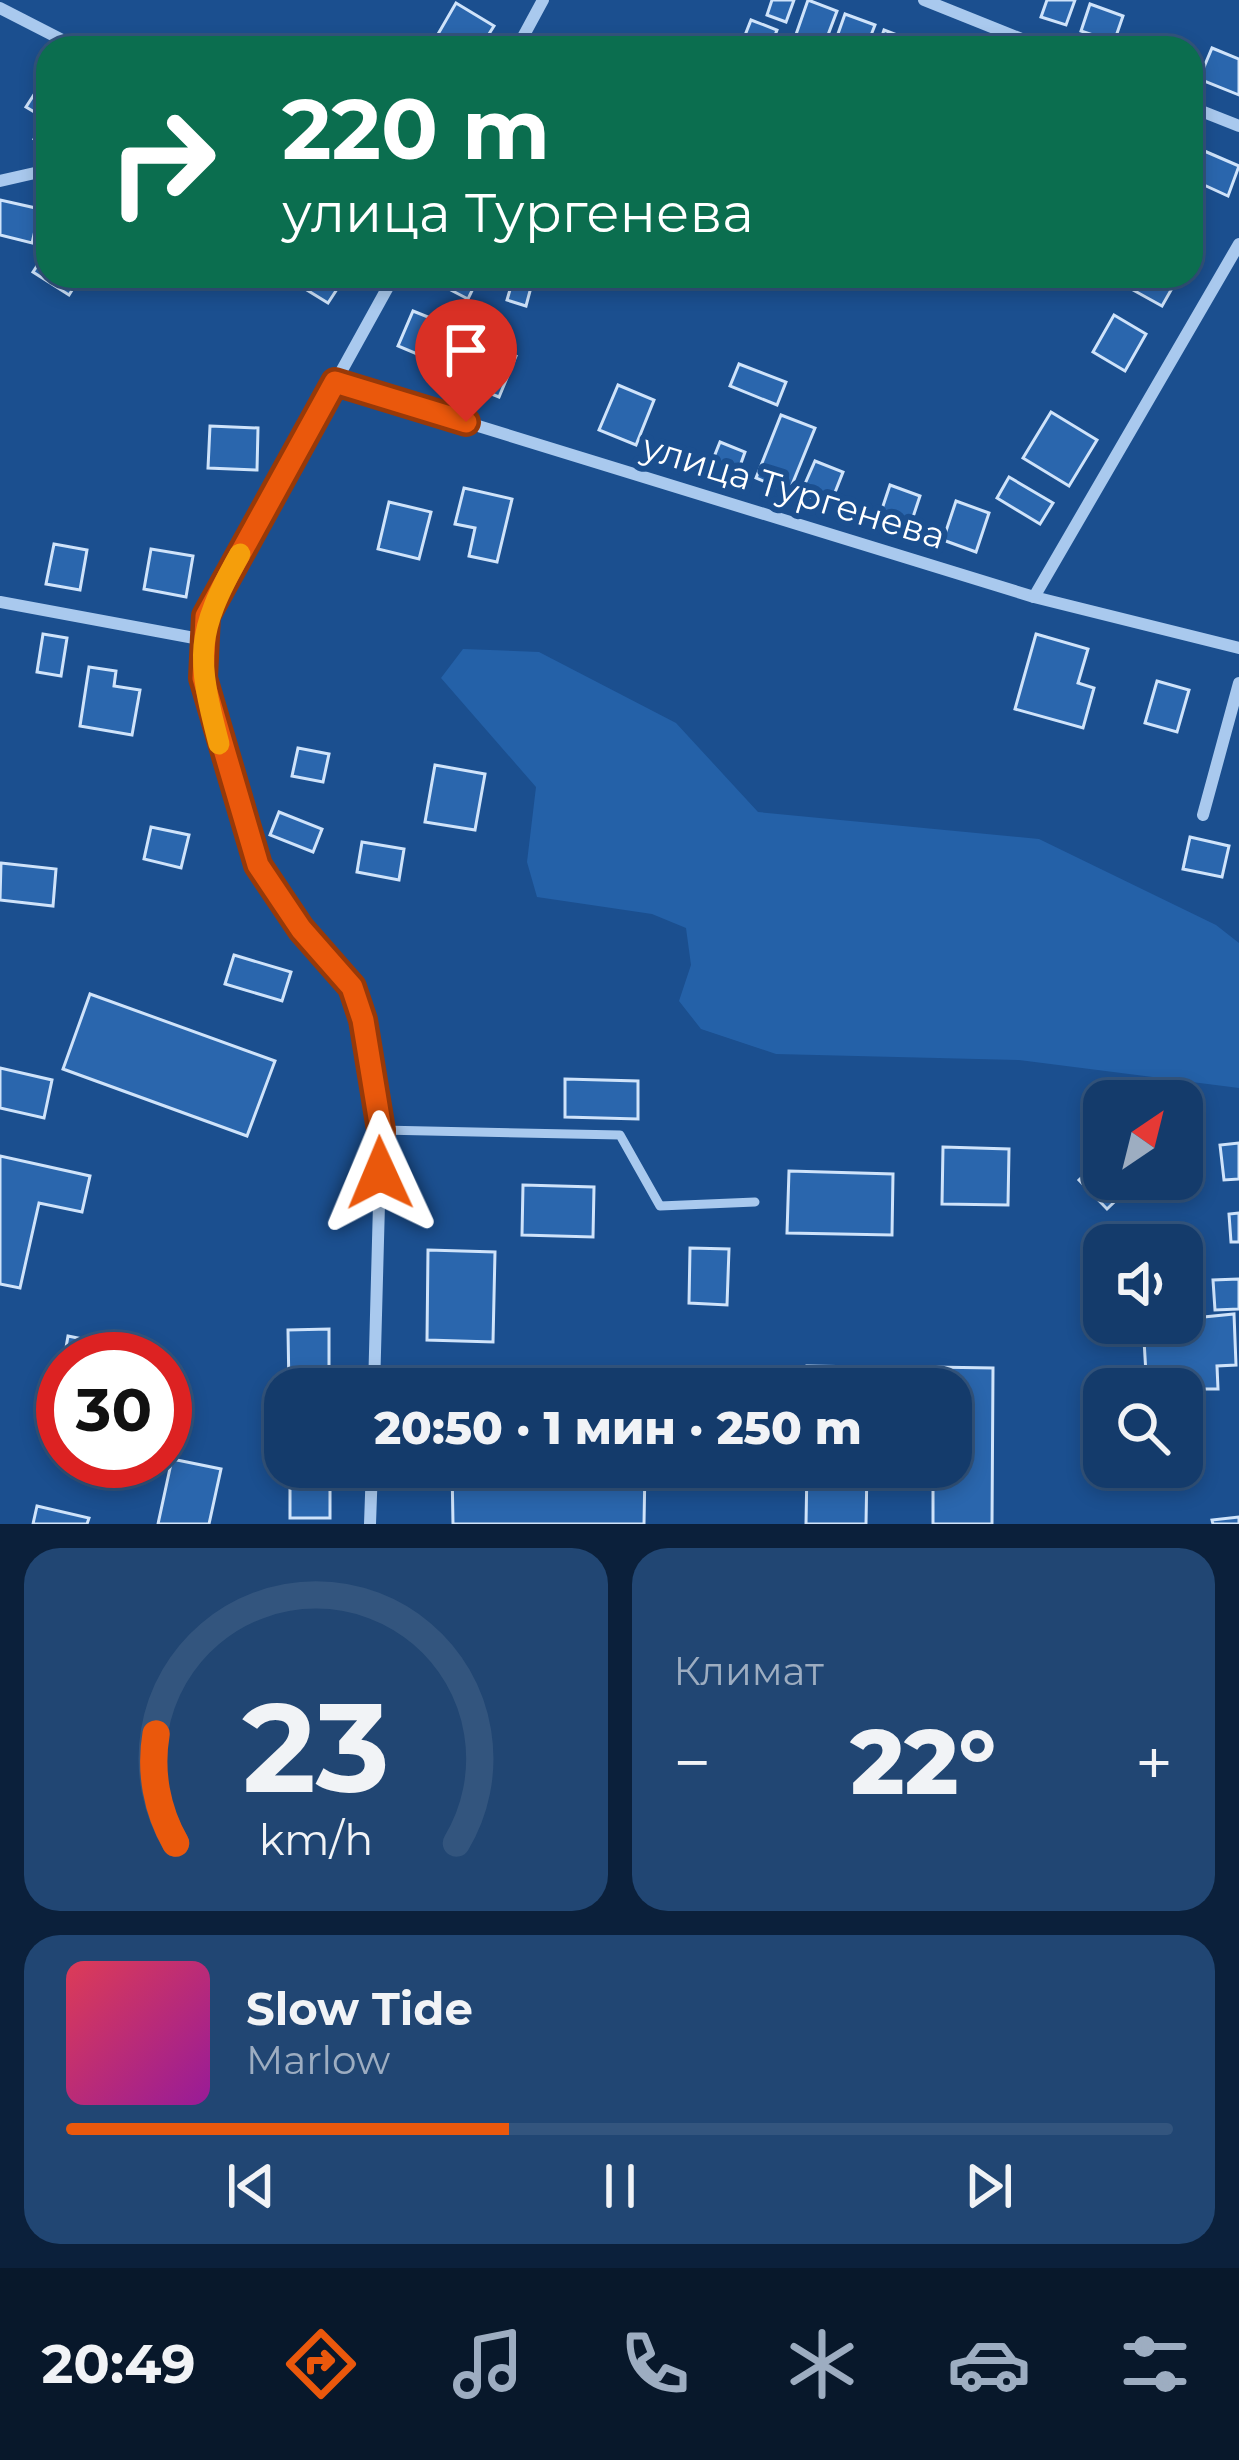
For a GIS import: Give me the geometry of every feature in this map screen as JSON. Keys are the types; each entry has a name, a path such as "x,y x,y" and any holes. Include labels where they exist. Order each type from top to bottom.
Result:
{"street":[{"path":"524,36 543,0"},
{"path":"924,0 1014,36"},
{"path":"0,8 55,36"},
{"path":"1203,112 1239,126"},
{"path":"0,181 36,173"},
{"path":"1034,597 1239,244"},
{"path":"375,1368 381,1130 363,1020 352,987 301,929 258,865 203,678 206,616 387,288"},
{"name":"улица Тургенева","path":"335,382 1034,597 1239,648"},
{"path":"0,602 205,640"},
{"path":"1203,815 1239,683"},
{"path":"370,1524 371,1488"}],"lane":[{"path":"381,1130 620,1135 660,1206 754,1202"}],"shaded area":[{"path":"463,649 539,652 676,723 758,812 1039,839 1216,925 1239,943 1239,1088 1019,1060 776,1054 701,1029 679,1001 691,965 686,928 652,914 537,897 527,862 536,787 441,678"}],"building":[{"path":"772,0 794,0 786,22 767,15"},
{"path":"808,0 837,11 828,36 795,36"},
{"path":"1047,0 1075,0 1066,25 1041,17"},
{"path":"456,3 494,26 488,36 437,36"},
{"path":"1090,4 1123,16 1116,36 1081,31"},
{"path":"845,14 875,25 871,36 837,36"},
{"path":"751,20 777,30 775,36 745,36"},
{"path":"1212,48 1239,59 1239,95 1203,81"},
{"path":"36,92 36,113 26,107"},
{"path":"1203,150 1239,166 1228,196 1203,185"},
{"path":"0,200 36,208 32,243 0,235"},
{"path":"304,288 338,288 328,303"},
{"path":"447,288 473,288 468,299"},
{"path":"510,288 531,288 526,306 507,300"},
{"path":"1129,288 1172,288 1162,306"},
{"path":"413,311 463,331 448,367 398,346"},
{"path":"1114,315 1146,334 1125,371 1093,352"},
{"path":"482,343 516,356 499,397 466,384"},
{"path":"739,364 786,382 777,405 730,386"},
{"path":"618,385 654,400 636,445 599,430"},
{"path":"1051,412 1097,440 1069,486 1023,458"},
{"path":"781,415 815,428 789,492 756,478"},
{"path":"210,426 258,428 257,470 208,468"},
{"path":"720,442 745,452 736,477 710,467"},
{"path":"815,461 843,472 830,505 801,493"},
{"path":"1009,477 1053,503 1040,524 997,498"},
{"path":"890,485 920,496 908,532 878,521"},
{"path":"464,488 512,499 497,562 469,556 475,528 455,524"},
{"path":"956,501 989,513 976,552 943,540"},
{"path":"389,502 431,512 419,559 378,549"},
{"path":"54,544 87,550 80,590 46,584"},
{"path":"151,549 193,556 186,597 144,589"},
{"path":"43,634 67,638 61,676 37,672"},
{"path":"1036,634 1088,649 1078,683 1094,688 1083,728 1015,709"},
{"path":"89,667 116,671 114,686 140,690 132,735 80,726"},
{"path":"1157,681 1189,690 1177,732 1145,723"},
{"path":"298,748 329,754 323,782 292,776"},
{"path":"435,765 485,774 475,830 425,822"},
{"path":"279,812 322,829 313,852 270,835"},
{"path":"151,827 189,835 181,868 144,859"},
{"path":"1190,837 1229,846 1222,877 1183,869"},
{"path":"362,842 404,849 399,880 357,872"},
{"path":"1,863 56,869 53,906 0,900"},
{"path":"234,955 291,972 282,1001 225,984"},
{"path":"90,994 275,1061 247,1136 63,1069"},
{"path":"0,1068 52,1080 44,1118 0,1108"},
{"path":"565,1079 638,1081 638,1119 565,1117"},
{"path":"1239,1143 1239,1179 1224,1180 1220,1145"},
{"path":"943,1147 1009,1149 1008,1205 942,1204"},
{"path":"0,1156 90,1176 82,1212 39,1203 20,1288 0,1284"},
{"path":"789,1171 893,1174 892,1235 787,1233"},
{"path":"523,1185 594,1187 593,1237 522,1235"},
{"path":"1239,1213 1239,1242 1231,1242 1229,1214"},
{"path":"690,1248 729,1249 727,1305 689,1303"},
{"path":"428,1250 495,1252 493,1342 427,1340"},
{"path":"1239,1279 1239,1309 1215,1310 1213,1280"},
{"path":"1234,1314 1236,1365 1217,1366 1218,1389 1203,1389 1203,1368 1146,1368 1144,1344 1203,1344 1203,1317"},
{"path":"329,1329 329,1368 289,1368 288,1330"},
{"path":"931,1367 993,1368 992,1524 933,1524 933,1488 972,1488 972,1368"},
{"path":"192,1463 221,1469 209,1524 158,1524 166,1488 192,1488"},
{"path":"290,1488 330,1488 330,1518 290,1518"},
{"path":"452,1488 645,1488 644,1524 453,1524"},
{"path":"807,1488 867,1488 866,1524 806,1524"},
{"path":"37,1506 89,1518 87,1524 33,1524"},
{"path":"1239,1517 1239,1524 1213,1524 1212,1520"}],"slow traffic":[{"path":"219,744 203,678 206,616 240,554"}],"route":[{"path":"380,1173 381,1130 363,1020 352,987 301,929 258,865 218,742 203,678 206,616 335,382 466,422"}]}
